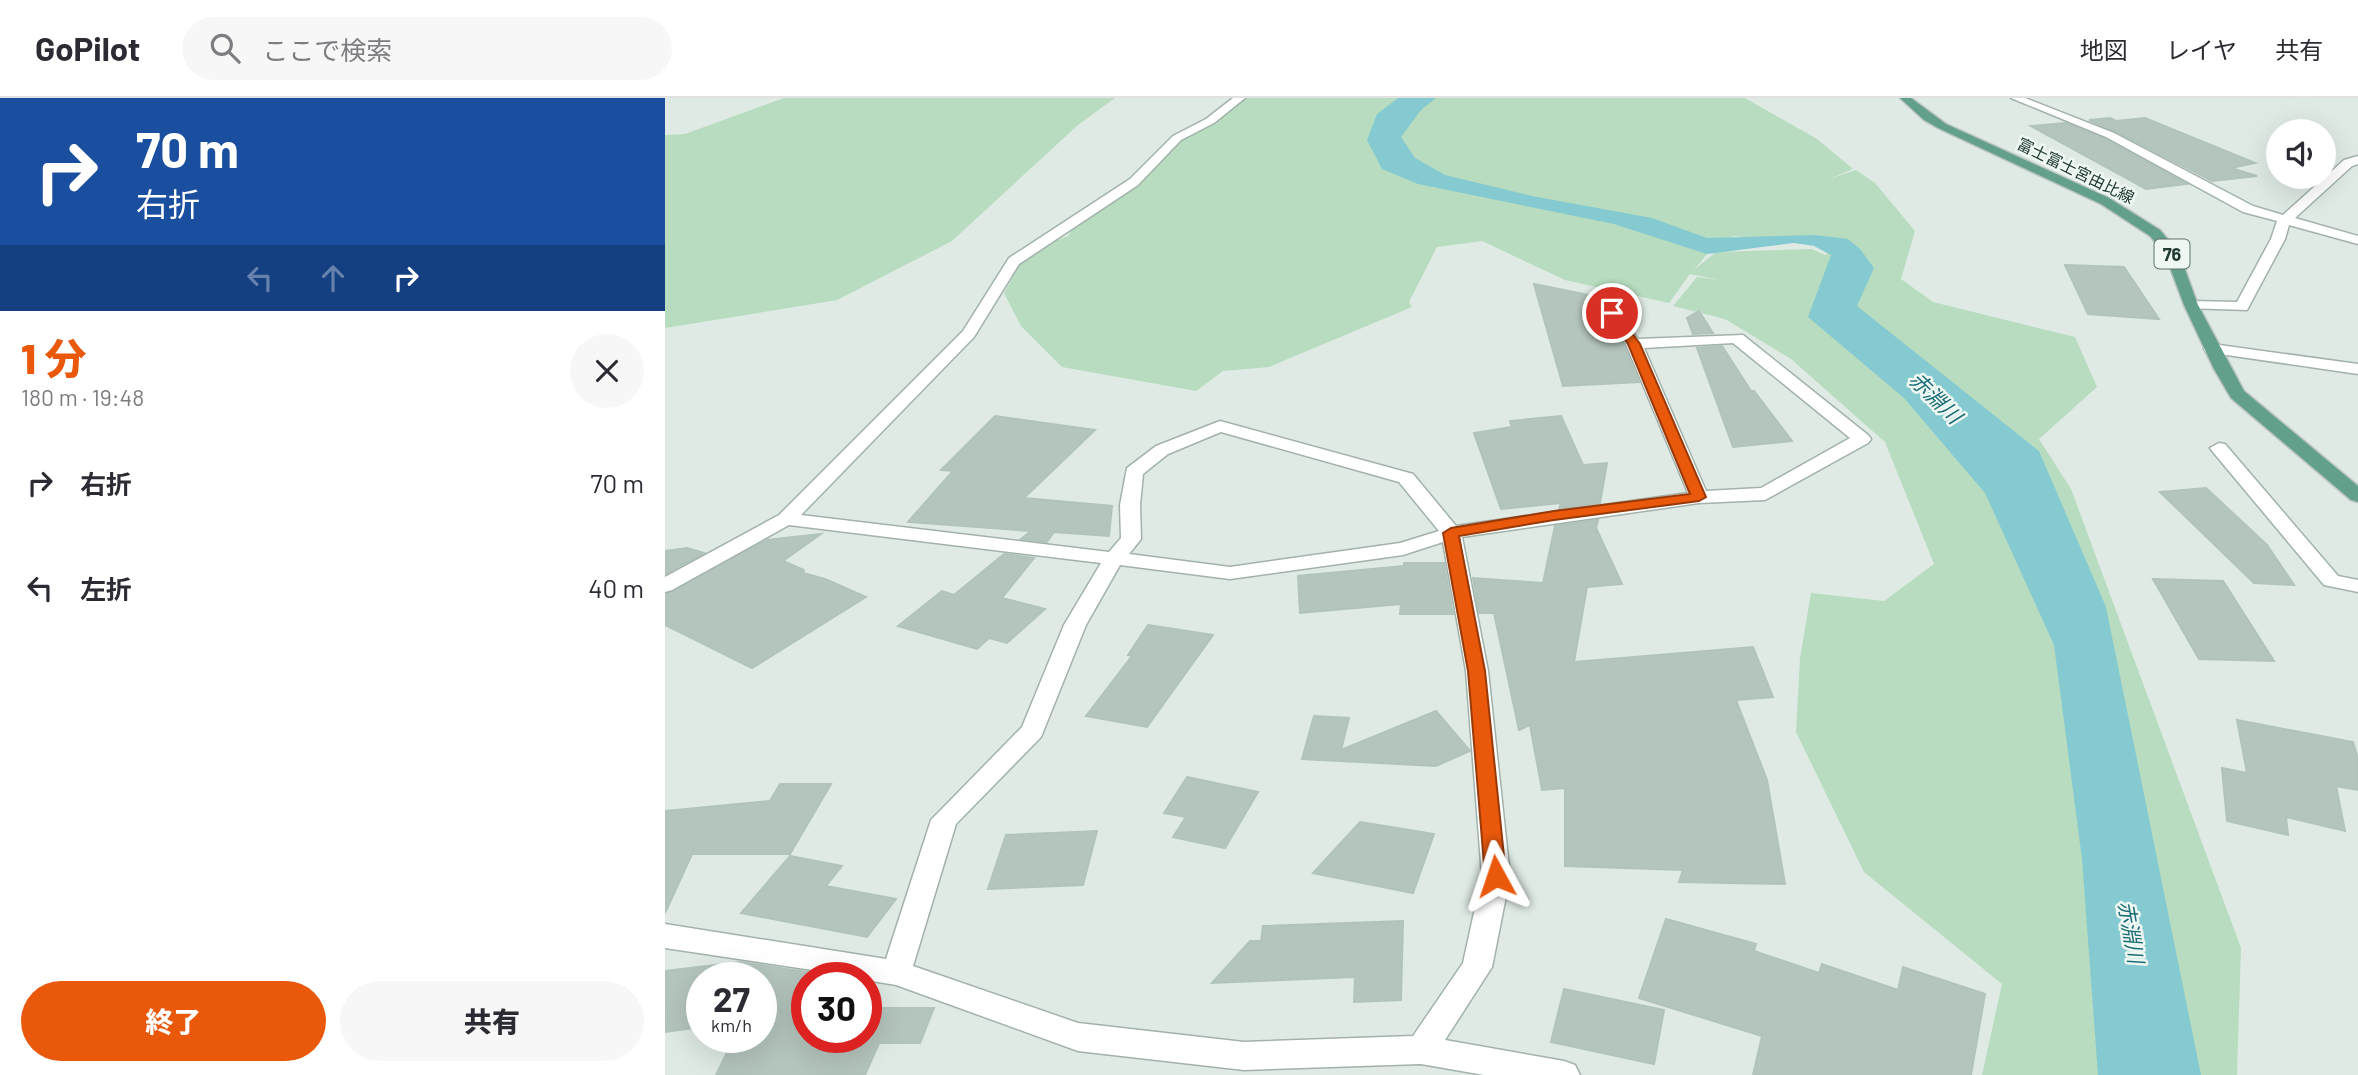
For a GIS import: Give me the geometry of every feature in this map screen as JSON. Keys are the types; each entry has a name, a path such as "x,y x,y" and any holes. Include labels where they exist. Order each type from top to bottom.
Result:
{"main road":[{"name":"富士富士宮由比線","path":"1905,98 1942,126 2105,201 2144,226 2172,253 2191,305 2238,394 2358,496"}],"street":[{"path":"665,586 786,519 969,334 1014,261 1134,182 1177,138 1210,121 1240,98"},
{"path":"2016,98 2110,135 2248,209 2358,240"},
{"path":"2191,305 2242,307 2284,221 2348,163 2358,160"},
{"path":"1612,313 1634,344 1699,497"},
{"path":"786,519 1230,573 1403,548 1451,533 1554,516 1699,497 1765,494 1862,439 1737,338 1634,344"},
{"path":"2212,349 2358,369"},
{"path":"896,973 944,820 1032,731 1076,625 1115,557 1131,539 1134,472 1163,450 1220,426 1405,478 1451,533 1477,671 1496,876 1477,967 1421,1051"},
{"path":"2219,449 2331,581 2358,586"},
{"path":"665,936 896,973 1078,1037 1241,1065 1421,1051 1564,1075"}],"green space":[{"path":"784,98 1115,98 1078,125 952,241 837,300 665,328 665,135 685,134"},
{"path":"1238,98 1745,98 1817,139 1853,169 1829,179 1856,170 1875,183 1915,231 1901,279 1933,302 2075,337 2097,387 2039,439 2071,489 2241,948 2237,1075 1982,1075 2002,984 1864,872 1796,732 1800,658 1811,593 1884,601 1934,564 1885,442 1791,359 1725,319 1673,306 1697,277 1720,280 1690,274 1669,303 1565,280 1482,241 1437,247 1409,302 1412,307 1269,367 1223,371 1196,391 1062,367 1021,326 1004,293 1027,252 1068,236 1072,229 1177,138","holes":["1734,236 1838,247 1825,255 1812,249 1716,252 1694,270 1716,243"]}],"water":[{"name":"赤淵川","path":"1398,98 1436,98 1421,110 1401,137 1415,158 1445,175 1532,196 1652,218 1707,238 1815,235 1848,239 1860,249 1874,268 1857,306 2039,451 2106,607 2201,1075 2098,1075 2082,859 2054,645 1985,493 1904,398 1808,317 1831,255 1814,246 1794,243 1707,254 1614,224 1418,184 1382,169 1367,140 1377,114"}],"building":[{"path":"2110,118 2116,121 2145,118 2255,163 2231,168 2257,176 2212,181 2089,120"},
{"path":"2065,123 2105,139 2187,184 2146,189 2031,126"},
{"path":"2065,265 2124,267 2159,319 2088,314"},
{"path":"1534,284 1613,300 1617,307 1611,306 1603,311 1602,315 1624,345 1639,382 1563,386"},
{"path":"1699,311 1713,333 1693,334 1687,318"},
{"path":"1722,346 1751,391 1754,391 1792,441 1733,447 1697,348"},
{"path":"995,416 1095,430 1024,498 1112,506 1109,536 1054,532 1047,542 1021,539 1031,531 908,522 953,471 941,470"},
{"path":"1561,416 1583,465 1607,463 1600,503 1559,509 1561,503 1501,509 1474,433 1512,427 1510,421"},
{"path":"2206,488 2267,545 2294,585 2254,583 2160,492"},
{"path":"1598,520 1596,528 1622,584 1587,587 1574,662 1753,647 1773,697 1736,700 1767,780 1785,884 1679,882 1683,870 1565,866 1565,788 1542,790 1530,725 1519,730 1494,613 1479,613 1473,578 1543,583 1555,526"},
{"path":"821,534 783,561 804,570 803,573 825,579 866,597 752,668 665,625 665,594 767,540"},
{"path":"687,548 704,553 665,574 665,551"},
{"path":"1004,554 1034,558 1002,598 1045,609 1007,643 989,638 977,649 898,626 942,591 954,595"},
{"path":"1404,563 1444,563 1453,614 1400,614 1401,604 1300,613 1298,576 1404,566"},
{"path":"2153,579 2223,581 2274,661 2199,659"},
{"path":"1148,625 1213,635 1147,727 1086,716 1132,656 1128,655"},
{"path":"1436,711 1470,751 1436,766 1302,759 1314,716 1349,718 1341,750"},
{"path":"2237,720 2353,742 2358,759 2358,790 2336,786 2345,831 2286,817 2288,835 2227,821 2222,768 2247,773"},
{"path":"1187,777 1258,792 1225,848 1173,837 1186,817 1164,813"},
{"path":"780,784 831,784 790,854 692,854 665,913 665,811 770,801"},
{"path":"1360,822 1434,834 1413,893 1313,873"},
{"path":"1097,831 1083,885 988,889 1006,835"},
{"path":"790,856 842,866 826,886 896,899 867,937 741,913"},
{"path":"1666,919 1756,944 1754,951 1819,973 1822,964 1898,990 1903,967 1985,994 1971,1075 1753,1075 1762,1036 1639,998"},
{"path":"1403,921 1401,1000 1354,1002 1355,977 1212,983 1250,941 1261,941 1263,926"},
{"path":"686,968 686,1029 665,1032 665,971"},
{"path":"777,968 791,970 791,1053 875,1053 865,1075 716,1075 727,1053 777,1053"},
{"path":"1564,989 1664,1010 1654,1064 1551,1042"},
{"path":"882,1008 934,1008 920,1043 882,1043"}],"route":[{"path":"1496,876 1477,671 1451,533 1699,497 1634,344 1612,313"}]}
